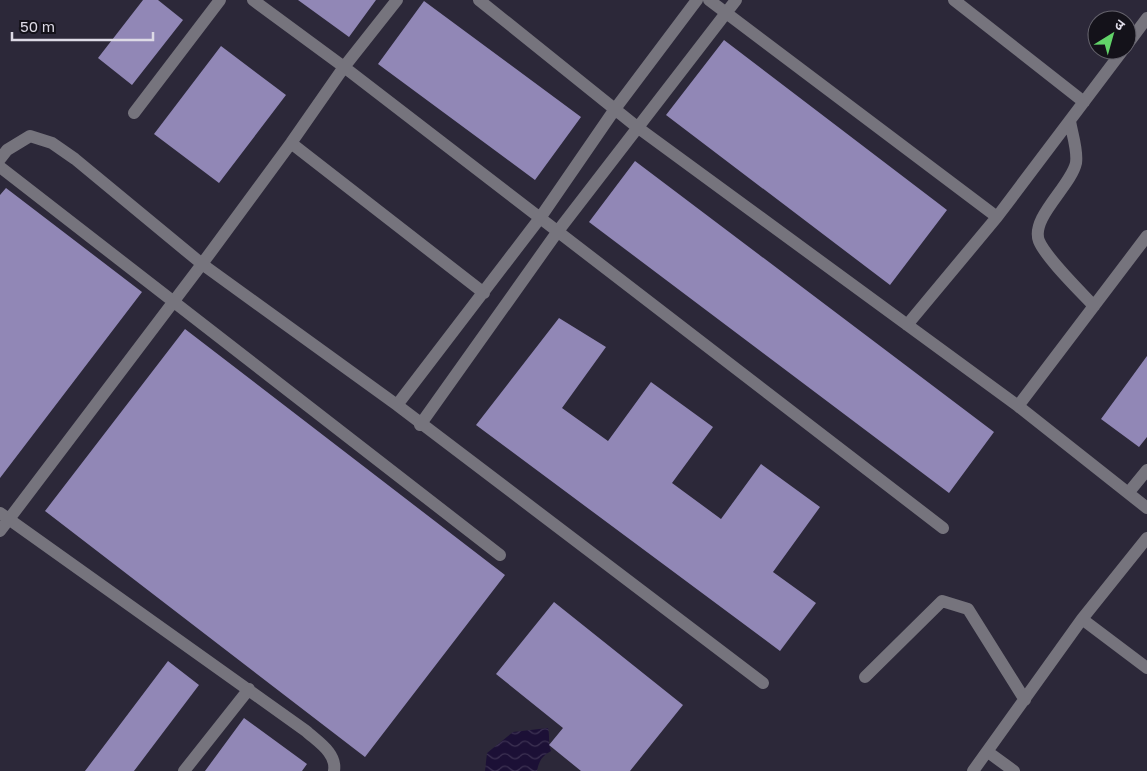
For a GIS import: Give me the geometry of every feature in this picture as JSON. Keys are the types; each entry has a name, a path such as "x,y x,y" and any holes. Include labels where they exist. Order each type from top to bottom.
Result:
{"street":[{"path":"134,113 220,0"},
{"path":"253,0 344,67 943,528"},
{"path":"0,531 4,517 174,301 291,143 344,67 397,0"},
{"path":"479,0 637,128 1018,406 1130,492 1147,508"},
{"path":"397,405 540,218 615,109 697,0"},
{"path":"709,0 997,217"},
{"path":"420,425 558,231 736,0"},
{"path":"954,0 1084,102"},
{"path":"1137,32 1147,18"},
{"path":"907,325 997,217 1116,60"},
{"path":"1070,121 1076,152 1076,163 1072,174 1045,214 1038,229 1039,240 1045,251 1094,306"},
{"path":"0,159 7,150 30,136 52,143 75,159 202,264 397,405 420,425 763,683"},
{"path":"291,143 484,293"},
{"path":"0,167 500,555"},
{"path":"1018,406 1147,236"},
{"path":"1130,492 1147,470"},
{"path":"4,517 249,689 306,732 330,752 335,768 334,771"},
{"path":"973,771 1082,619 1147,538"},
{"path":"865,677 942,601 968,609 1025,700"},
{"path":"1082,619 1147,668"},
{"path":"184,771 249,689"},
{"path":"988,752 1014,771"}],"water":[{"path":"548,728 551,751 541,759 537,771 485,771 487,753 513,732"}],"building":[{"path":"143,0 158,0 183,20 132,85 98,58"},
{"path":"298,0 376,0 349,37"},
{"path":"424,1 581,117 535,180 378,64"},
{"path":"724,40 947,210 890,285 666,115"},
{"path":"221,46 286,95 219,183 154,134"},
{"path":"635,161 994,432 949,493 589,222"},
{"path":"6,188 142,292 0,478 0,195"},
{"path":"559,318 606,347 562,408 608,441 651,382 713,427 672,483 721,519 761,464 820,507 773,572 816,603 780,651 476,425"},
{"path":"185,329 505,575 365,757 45,511"},
{"path":"1147,356 1147,437 1139,447 1101,419"},
{"path":"554,602 683,705 630,771 581,771 549,745 563,728 496,674"},
{"path":"168,661 199,685 134,771 85,771"},
{"path":"244,718 307,764 302,771 205,771"}]}
